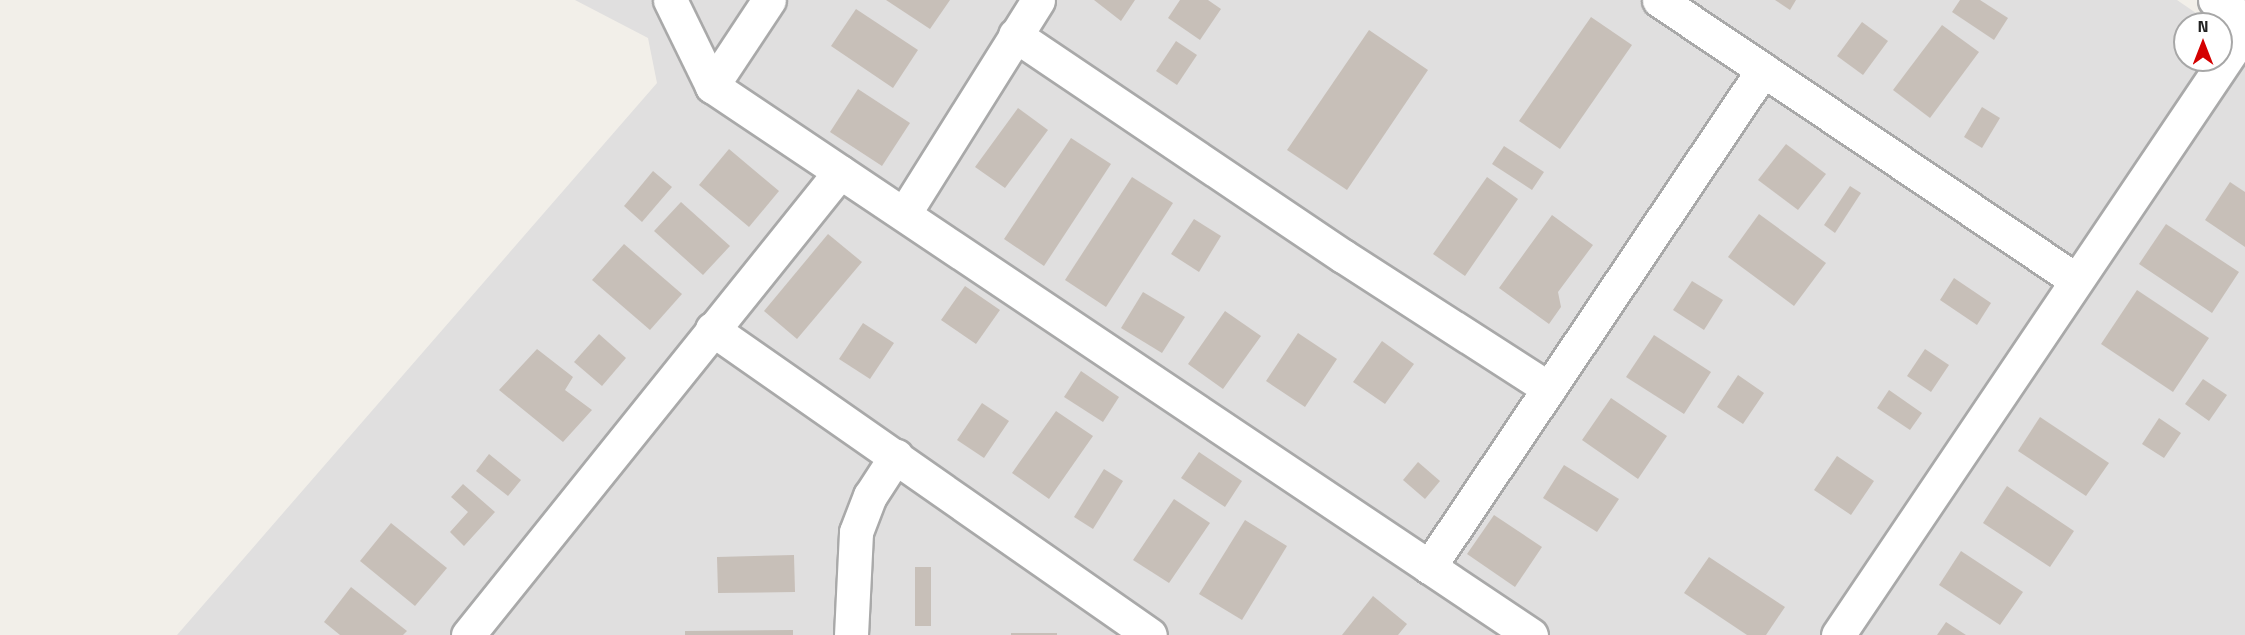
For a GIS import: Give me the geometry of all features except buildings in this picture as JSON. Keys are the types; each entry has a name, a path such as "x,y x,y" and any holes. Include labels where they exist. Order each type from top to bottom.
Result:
{"street":[{"path":"670,0 712,86 1531,635"},
{"path":"712,86 769,0"},
{"path":"904,214 1038,0"},
{"path":"1659,0 2076,280"},
{"path":"2215,0 2245,20"},
{"path":"1838,635 2245,31"},
{"path":"1015,35 1344,256 1549,389"},
{"path":"1429,567 1763,70"},
{"path":"468,635 840,172"},
{"path":"712,329 1150,635"},
{"path":"851,635 856,532 870,496 896,456"}],"shaded area":[{"path":"575,0 2177,0 2194,12 2173,12 2173,72 2233,72 2233,38 2245,46 2245,635 177,635 657,83 648,38"}]}
